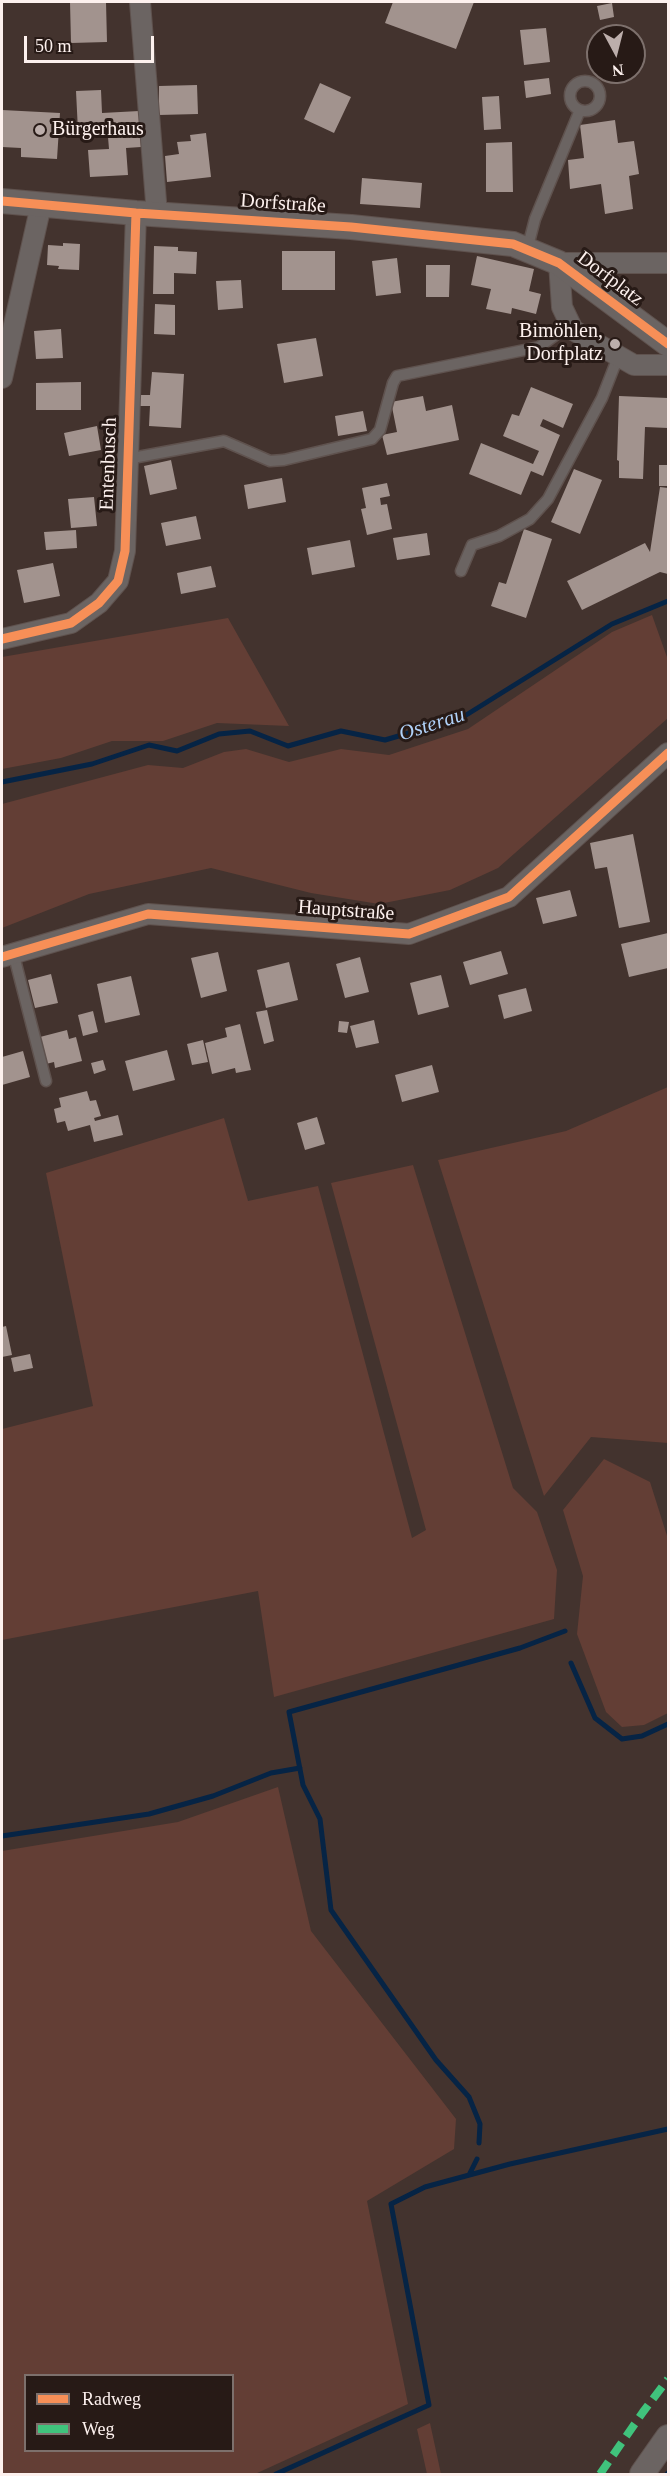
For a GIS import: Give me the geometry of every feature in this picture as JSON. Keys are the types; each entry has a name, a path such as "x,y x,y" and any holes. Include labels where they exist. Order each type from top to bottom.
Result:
{"street":[{"name":"Entenbusch","path":"2,639 71,623 99,603 118,581 125,551 127,459 146,213 140,2"},
{"name":"Dorfstraße","path":"2,201 351,227 513,244 559,263"},
{"path":"2,378 41,205"},
{"name":"Dorfplatz","path":"559,263 669,263"},
{"name":"Dorfplatz","path":"559,263 561,307 570,324"},
{"name":"Dorfplatz","path":"559,263 669,344"},
{"path":"570,324 573,330 634,365 669,365"},
{"name":"Hauptstraße","path":"7,954 147,914 409,934 508,897 669,753"},
{"path":"642,2475 669,2438"}],"lane":[{"path":"527,250 535,219 580,110"},
{"path":"127,459 224,441 270,461 284,460 372,439 380,430 397,375 539,347 570,324"},
{"path":"461,571 472,545 499,536 530,519 548,499 602,398 618,357"},
{"path":"7,954 46,1081"}],"shaded area":[{"path":"652,615 668,660 668,718 498,868 450,890 379,904 311,893 211,868 89,894 2,928 2,804 148,765 183,768 224,752 246,749 289,762 341,749 389,755 468,729 612,632"},
{"path":"228,618 289,726 217,723 163,741 112,741 61,758 2,769 2,657"},
{"path":"668,1087 668,1443 591,1437 544,1496 438,1160 566,1131"},
{"path":"224,1118 248,1201 318,1186 412,1538 426,1530 331,1183 413,1165 513,1488 537,1512 557,1570 554,1619 274,1697 258,1591 2,1640 2,1429 93,1406 46,1173"},
{"path":"604,1459 650,1482 668,1539 668,1713 644,1725 622,1727 606,1712 577,1634 583,1576 563,1510"},
{"path":"278,1787 311,1931 456,2119 454,2149 367,2201 408,2404 255,2474 2,2474 2,1851 178,1822"},
{"path":"430,2423 441,2474 427,2474 417,2429"}],"building":[{"path":"70,2 106,2 107,42 71,43"},
{"path":"393,2 474,2 456,49 385,23"},
{"path":"612,3 614,17 600,20 597,6"},
{"path":"546,28 550,62 524,65 520,30"},
{"path":"549,78 551,94 526,98 524,81"},
{"path":"320,83 351,97 334,133 304,119"},
{"path":"197,85 198,114 159,115 159,86"},
{"path":"101,90 102,113 139,111 141,147 126,148 128,175 90,177 88,150 109,149 108,137 96,137 95,129 78,131 76,91"},
{"path":"499,96 501,129 484,130 482,97"},
{"name":"Bürgerhaus","path":"2,110 60,113 57,159 21,157 21,148 2,147"},
{"path":"615,120 618,143 634,141 639,174 629,176 633,209 605,214 601,184 570,189 568,160 584,158 580,125"},
{"path":"206,133 211,177 167,182 165,156 179,154 177,142 191,141 190,135"},
{"path":"512,142 513,192 486,192 486,143"},
{"path":"362,178 422,183 420,208 360,204"},
{"path":"63,243 80,244 79,270 58,269 59,266 47,265 48,245 63,246"},
{"path":"154,246 178,247 178,251 197,252 196,274 174,273 174,294 153,294"},
{"path":"282,251 335,251 335,290 282,290"},
{"path":"477,256 534,269 529,291 541,294 536,314 512,308 511,314 486,309 491,289 471,285"},
{"path":"397,258 401,293 376,296 372,261"},
{"path":"426,265 450,265 449,297 426,297"},
{"path":"241,280 243,308 218,310 216,281"},
{"path":"155,304 175,305 175,335 154,334"},
{"path":"61,329 63,358 36,359 34,331"},
{"path":"316,338 323,376 284,383 277,344"},
{"path":"152,372 184,374 181,428 149,426 150,406 138,406 139,395 150,395"},
{"path":"81,382 81,410 36,410 36,383"},
{"path":"531,387 573,404 563,428 543,419 540,426 560,435 543,476 531,471 521,495 469,474 481,443 533,464 539,451 503,436 512,414 519,416"},
{"path":"423,396 426,411 452,405 459,440 387,455 382,435 397,432 391,402"},
{"path":"619,396 668,398 668,428 645,427 643,479 619,478 619,461 617,460"},
{"path":"363,411 367,431 338,436 335,416"},
{"path":"97,426 101,450 69,456 64,433"},
{"path":"171,460 177,489 150,495 144,466"},
{"path":"659,465 668,465 668,486 659,486"},
{"path":"574,469 602,480 580,534 551,522"},
{"path":"282,478 286,502 248,509 244,485"},
{"path":"387,483 390,496 380,498 381,505 387,504 392,529 367,535 361,509 366,508 362,488"},
{"path":"660,487 668,488 668,574 660,572 582,610 567,581 645,543 650,552"},
{"path":"94,497 97,526 71,528 68,499"},
{"path":"196,516 201,539 166,546 161,523"},
{"path":"524,529 552,539 526,618 491,606 499,582 506,584"},
{"path":"76,530 77,548 46,550 44,532"},
{"path":"427,533 430,555 397,560 393,538"},
{"path":"350,540 355,567 312,575 307,548"},
{"path":"53,563 60,596 24,603 17,570"},
{"path":"211,566 216,587 181,594 177,573"},
{"path":"633,834 650,922 619,928 607,867 595,869 590,843"},
{"path":"570,890 577,916 543,924 536,898"},
{"path":"668,933 668,968 629,977 621,944"},
{"path":"501,951 508,974 470,985 463,962"},
{"path":"218,952 227,991 201,998 191,958"},
{"path":"360,957 369,992 345,998 336,964"},
{"path":"289,962 298,1000 266,1008 257,970"},
{"path":"51,974 58,1003 35,1008 28,980"},
{"path":"441,975 449,1007 418,1015 410,983"},
{"path":"131,976 140,1015 105,1023 97,984"},
{"path":"526,988 532,1011 504,1019 498,995"},
{"path":"267,1010 274,1041 264,1044 256,1012"},
{"path":"93,1011 98,1032 83,1036 78,1015"},
{"path":"374,1020 379,1043 356,1048 350,1026"},
{"path":"339,1021 349,1022 347,1033 338,1032"},
{"path":"240,1024 251,1070 236,1073 235,1068 212,1074 205,1043 227,1037 225,1028"},
{"path":"67,1030 69,1039 76,1037 82,1061 55,1068 54,1062 46,1064 40,1037"},
{"path":"203,1040 208,1062 192,1065 187,1044"},
{"path":"167,1050 175,1080 133,1091 125,1061"},
{"path":"23,1051 30,1077 2,1085 2,1057"},
{"path":"103,1060 106,1070 94,1074 91,1063"},
{"path":"432,1065 439,1092 402,1102 395,1075"},
{"path":"87,1091 90,1101 96,1100 101,1116 94,1118 95,1121 118,1115 123,1135 94,1142 90,1125 68,1131 65,1121 57,1123 54,1109 61,1107 59,1098"},
{"path":"317,1117 325,1144 305,1150 297,1123"},
{"path":"6,1326 12,1355 2,1357 2,1327"},
{"path":"30,1354 33,1368 14,1372 11,1358"}],"waterway":[{"name":"Osterau","path":"2,782 92,764 149,745 177,751 219,734 250,731 288,746 341,731 385,740 463,717 612,624 668,601"},
{"path":"479,2143 480,2124 469,2097 436,2060 331,1910 320,1819 303,1785 289,1712 520,1648 565,1631"},
{"path":"571,1663 595,1718 622,1739 642,1736 668,1724"},
{"path":"2,1836 149,1814 213,1796 271,1773 300,1768"},
{"path":"276,2474 429,2405 391,2204 425,2187 510,2164 668,2129"},
{"path":"469,2175 477,2159"}],"marked path":[{"path":"600,2474 668,2379"}],"cycle path":[{"path":"2,201 136,213 351,227 513,244 559,263 668,344"},
{"path":"2,639 71,623 99,603 118,581 125,551 136,213"},
{"path":"2,957 148,914 409,934 509,897 668,753"}],"place":[{"name":"Bürgerhaus","path":"40,130"},
{"name":"Bimöhlen, Dorfplatz","path":"615,344"}]}
